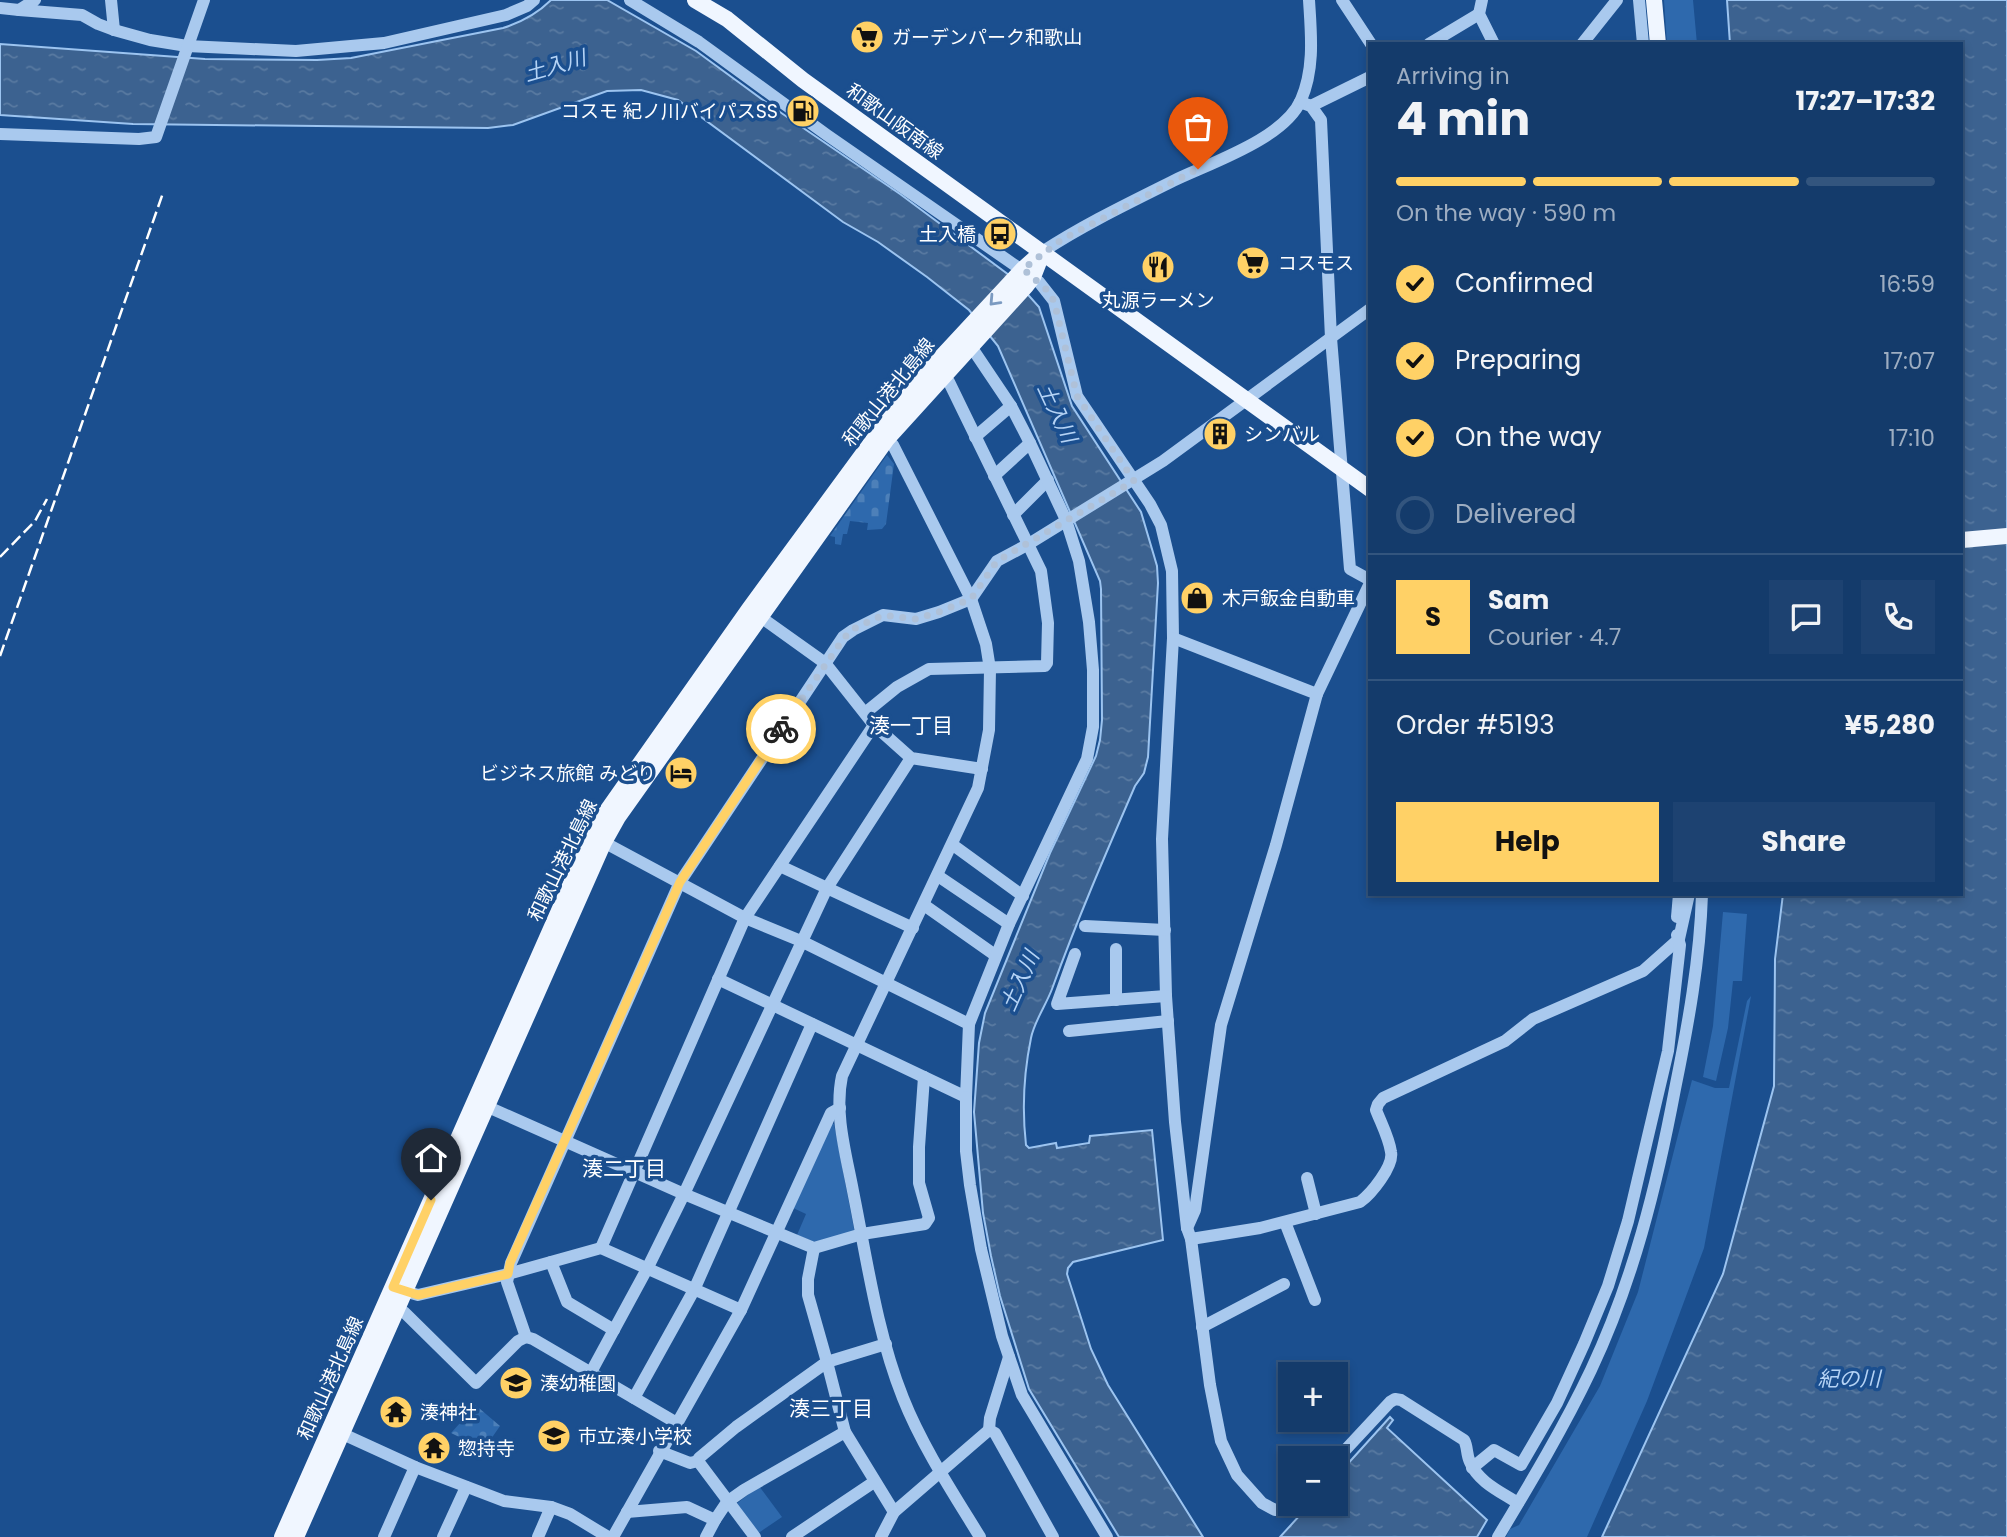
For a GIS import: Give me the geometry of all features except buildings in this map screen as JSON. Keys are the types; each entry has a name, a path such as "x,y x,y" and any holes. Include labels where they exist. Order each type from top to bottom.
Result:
{"main road":[{"name":"和歌山阪南線","path":"695,0 727,19 803,80 1042,252"},
{"name":"和歌山阪南線","path":"712,0 727,19"},
{"path":"1654,0 1658,42"},
{"name":"和歌山港北島線","path":"882,436 943,375 1025,277 1042,252"},
{"path":"1042,252 1368,488"},
{"name":"和歌山港北島線","path":"296,1537 336,1431 598,839 923,377 974,336"},
{"path":"1963,540 2007,536"},
{"name":"和歌山港北島線","path":"282,1537 336,1431"}],"street":[{"path":"19,10 35,0"},
{"path":"73,0 82,15"},
{"path":"111,0 114,30"},
{"path":"0,134 156,138 204,0"},
{"path":"0,8 82,15 114,30 187,49 296,51 384,43 506,15 534,0"},
{"path":"630,0 699,42 1025,277 1047,290 1054,301 1073,383 1081,404 1131,482 1150,504 1161,525 1172,571 1173,638 1162,839 1166,996 1175,1122 1210,1385 1221,1441 1237,1475 1262,1503 1278,1510"},
{"path":"1309,0 1312,48 1306,104 1321,120 1331,338 1350,569 1368,581"},
{"path":"1342,0 1370,42"},
{"path":"1482,0 1479,14 1493,42"},
{"path":"1584,42 1617,0"},
{"path":"1639,0 1643,42"},
{"path":"1432,42 1479,14"},
{"path":"1042,252 1173,181 1268,135 1306,104 1368,78"},
{"path":"526,1337 506,1282 510,1263 680,882 844,638 853,629 883,615 916,619 971,599 997,561 1131,482 1368,310"},
{"path":"974,336 1068,519 1079,561 1089,622 1093,670 1093,727 1087,759 995,955 969,1024 966,1151 981,1249 1009,1357 1022,1395 1107,1537"},
{"path":"865,713 897,687 929,669 990,669 1045,666 1047,663 1048,623 1041,571 949,382 943,375"},
{"path":"975,437 1011,406"},
{"path":"882,436 893,445 971,599 986,644 990,669 989,730 978,788 939,876 842,1076 839,1089 841,1126 886,1344 904,1401 977,1532 964,1537"},
{"path":"994,476 1030,443"},
{"path":"1013,515 1048,480"},
{"path":"1189,1234 1195,1210 1221,1026 1276,845 1317,694 1368,586"},
{"path":"755,613 825,663 874,725 911,758 982,769"},
{"path":"1173,638 1317,694"},
{"path":"601,1248 745,918 874,725"},
{"path":"590,1374 684,1194 827,888 911,758"},
{"path":"598,839 745,918 801,941 969,1024"},
{"path":"953,845 1023,896"},
{"path":"780,866 913,928"},
{"path":"939,876 1009,924"},
{"path":"1472,1468 1493,1450 1521,1465 1557,1402 1608,1286 1628,1221 1668,1051 1681,945 1676,933 1679,896"},
{"path":"1189,1234 1285,1222 1360,1202 1371,1194 1391,1160 1391,1152 1376,1110 1383,1098 1505,1041 1533,1019 1643,971 1679,939 1689,896"},
{"path":"1498,1537 1572,1409 1592,1368 1628,1279 1643,1230 1685,1042 1702,896"},
{"path":"924,905 995,955"},
{"path":"1085,926 1165,930"},
{"path":"1116,949 1116,999"},
{"path":"1075,954 1057,1004 1166,996"},
{"path":"718,979 966,1097"},
{"path":"1069,1031 1168,1021"},
{"path":"634,1398 694,1290 812,1024"},
{"path":"481,1104 814,1248 862,1234 925,1224 929,1218 919,1183 924,1077"},
{"path":"336,1431 415,1467 504,1501 551,1507 570,1514 610,1537 627,1512 675,1422 741,1310 831,1113 840,1108"},
{"path":"1307,1178 1316,1214"},
{"path":"1285,1222 1315,1300"},
{"path":"395,1297 418,1295 508,1274 601,1248 741,1310"},
{"path":"814,1248 808,1295 845,1432 894,1511"},
{"path":"551,1262 567,1302 614,1330"},
{"path":"1202,1327 1284,1284"},
{"path":"395,1297 476,1383 518,1341 526,1337 675,1422"},
{"path":"659,1451 690,1462 698,1461 736,1427 827,1362 886,1344"},
{"path":"881,1537 894,1511 989,1430 990,1418 1009,1357"},
{"path":"1348,1448 1395,1399 1401,1400 1464,1440 1472,1468 1483,1481 1518,1503"},
{"path":"989,1430 995,1433 1053,1537"},
{"path":"706,1537 727,1502 845,1432"},
{"path":"698,1461 755,1537"},
{"path":"384,1537 415,1467"},
{"path":"792,1537 874,1482"},
{"path":"443,1537 466,1487"},
{"path":"538,1537 551,1507"},
{"path":"627,1512 687,1507 715,1520"}],"green space":[{"path":"1664,0 1693,0 1697,42 1667,42"},
{"path":"887,455 894,464 886,524 882,529 867,530 868,523 850,521 841,545 835,544 835,537 830,536"},
{"path":"1723,912 1747,914 1742,981 1733,981 1728,1028 1716,1081 1703,1077 1713,1026"},
{"path":"1751,996 1704,1248 1647,1401 1587,1537 1506,1537 1510,1529 1519,1525 1600,1386 1638,1292 1692,1080 1715,1088 1729,1088 1747,1001"},
{"path":"831,1123 834,1124 855,1234 815,1242 797,1235 806,1214 791,1207"},
{"path":"473,1403 500,1426 484,1449 451,1433 461,1422 458,1418"},
{"path":"759,1486 782,1517 757,1534 735,1505"}],"water":[{"name":"土入川","path":"551,0 607,0 696,51 900,194 1013,278 1039,307 1072,406 1141,512 1157,566 1158,583 1148,757 1144,773 1124,811 1033,1032 1025,1078 1025,1132 1026,1145 1029,1148 1056,1143 1057,1148 1089,1143 1090,1136 1152,1130 1163,1240 1073,1262 1067,1274 1091,1349 1108,1385 1203,1537 1119,1537 1029,1389 1000,1296 991,1256 983,1213 974,1112 979,1043 985,1013 1050,853 1096,756 1102,720 1101,589 1100,581 998,346 969,310 878,242 843,222 678,100 641,90 607,91 513,125 488,128 133,124 0,115 0,44 205,59 351,58 503,28 529,17"},
{"name":"紀の川","path":"1727,0 2007,0 2007,1537 1602,1537 1723,1274 1774,1086 1775,959 1783,896 1963,896 1963,42 1730,42"},
{"path":"1390,1417 1393,1420 1387,1428 1487,1520 1477,1537 1280,1537 1299,1516 1348,1516 1348,1464"}],"railway":[{"path":"0,656 163,193"},
{"path":"0,557 35,521 47,499"}],"way so far":[{"path":"781,729 853,629 883,615 916,619 971,599 997,561 1134,481 1077,396 1054,301 1047,290 1023,269 1061,240 1198,169"}],"place":[{"name":"ガーデンパーク和歌山","path":"867,37"},
{"name":"コスモ 紀ノ川バイパスSS","path":"803,111"},
{"name":"土入橋","path":"1000,234"},
{"name":"コスモス","path":"1253,263"},
{"name":"丸源ラーメン","path":"1158,267"},
{"name":"シンバル","path":"1220,434"},
{"name":"木戸鈑金自動車","path":"1197,598"},
{"name":"ビジネス旅館 みどり","path":"681,773"},
{"name":"湊幼稚園","path":"516,1383"},
{"name":"湊神社","path":"396,1412"},
{"name":"市立湊小学校","path":"554,1436"},
{"name":"惣持寺","path":"434,1448"}],"district":[{"name":"湊一丁目","path":"911,726"},
{"name":"湊二丁目","path":"624,1169"},
{"name":"湊三丁目","path":"831,1409"}],"route":[{"path":"431,1200 393,1287 418,1295 508,1274 510,1263 680,882 781,729"}]}
